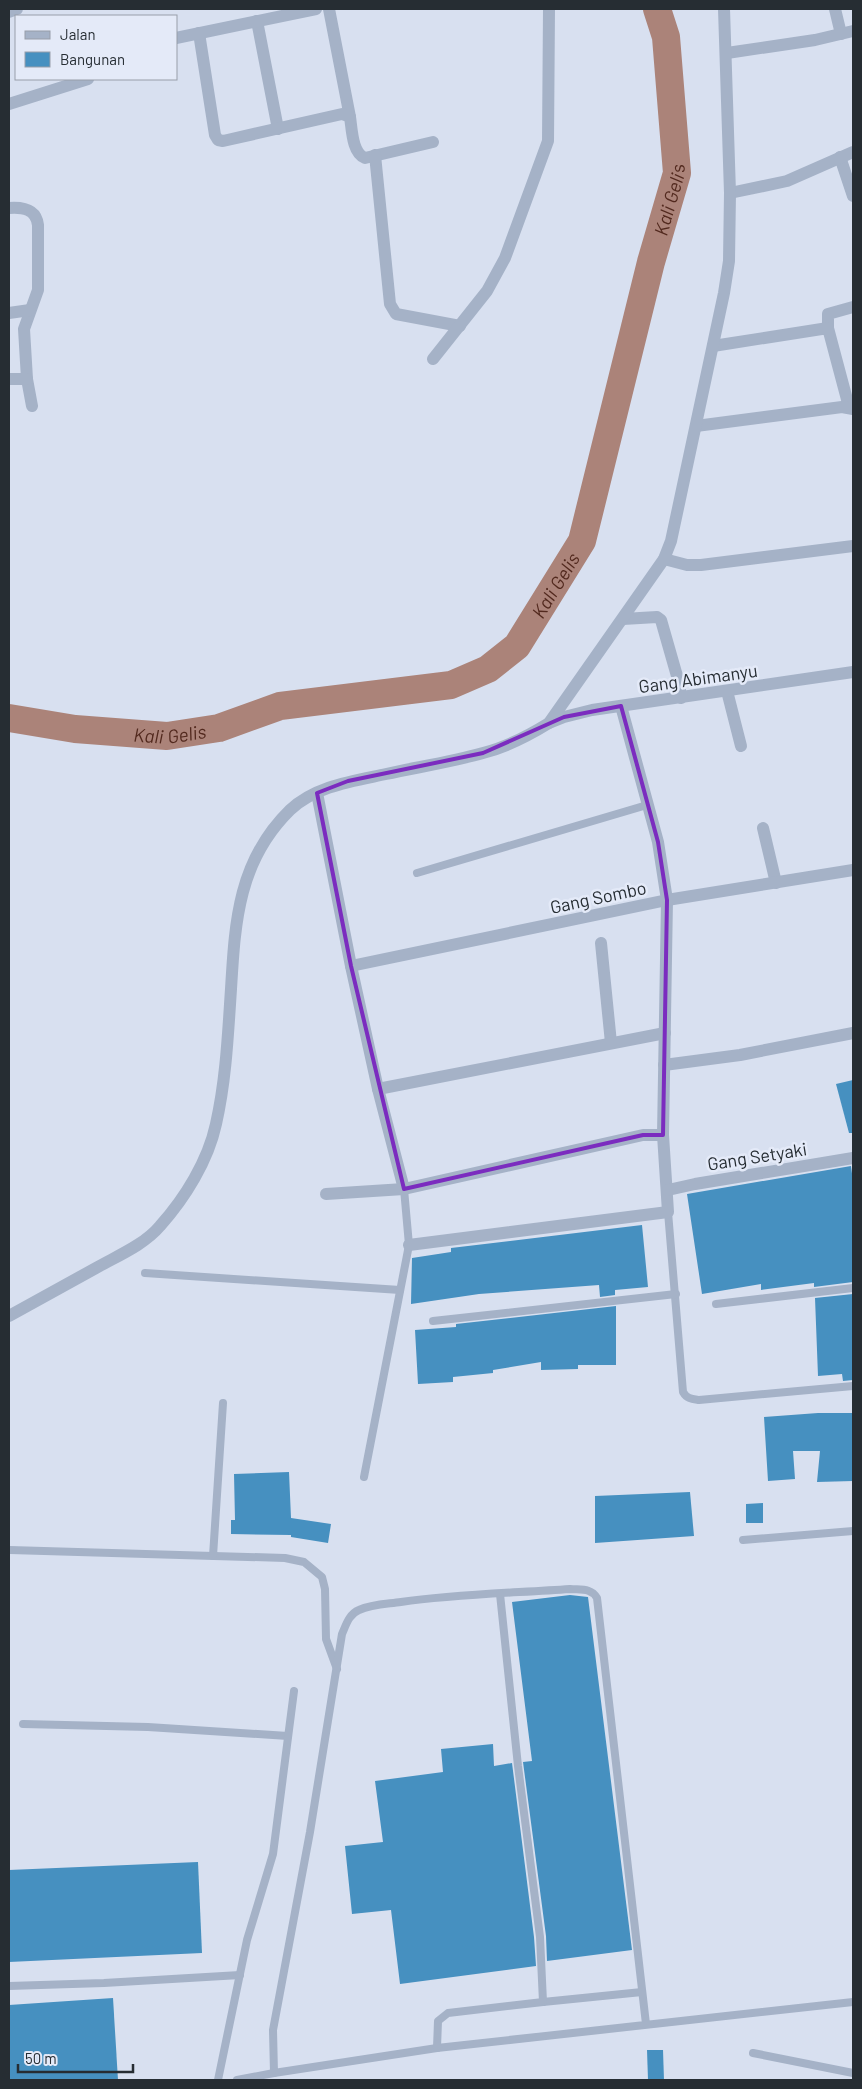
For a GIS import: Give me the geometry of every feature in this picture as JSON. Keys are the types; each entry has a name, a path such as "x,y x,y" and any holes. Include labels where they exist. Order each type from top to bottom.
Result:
{"street":[{"path":"178,38 316,9"},
{"path":"329,9 358,154 364,158 433,142"},
{"path":"433,358 487,291 505,258 548,141 549,9"},
{"path":"549,724 664,559 671,541 713,346 729,261 730,193 727,53 724,9"},
{"path":"727,53 847,33 835,9"},
{"path":"257,22 278,129"},
{"path":"199,33 215,135 218,140 223,141 342,114 350,117"},
{"path":"9,104 85,80"},
{"path":"730,193 786,182 853,152"},
{"path":"375,155 390,304 396,314 460,326"},
{"path":"840,157 853,196"},
{"path":"9,208 28,209 37,218 38,290 24,330 27,379 32,406"},
{"path":"696,426 851,408 828,328 828,314 853,307"},
{"path":"9,313 30,310"},
{"path":"713,346 828,328"},
{"path":"9,379 27,379"},
{"path":"664,559 687,565 701,565 853,546"},
{"path":"623,619 657,617 661,620 681,698"},
{"name":"Gang Abimanyu","path":"9,1316 129,1250 159,1228 192,1182 216,1127 221,1100 226,1061 234,935 242,888 256,855 291,810 317,792 348,782 483,753 520,739 549,724 577,713 853,672"},
{"path":"727,692 741,746"},
{"path":"409,1245 668,1212 663,1135 667,900 658,842 621,706"},
{"path":"317,792 350,966 378,1089 404,1189"},
{"path":"763,828 776,883"},
{"name":"Gang Sombo","path":"350,966 667,900 853,870"},
{"path":"601,943 611,1044"},
{"path":"378,1089 665,1033"},
{"path":"664,1065 740,1055 853,1033"},
{"path":"326,1194 404,1189 643,1135 663,1135"},
{"name":"Gang Setyaki","path":"668,1190 853,1158"}],"lane":[{"path":"417,874 647,805"},
{"path":"364,1477 409,1245 404,1189"},
{"path":"668,1212 683,1392 690,1399 699,1400 853,1386"},
{"path":"145,1273 400,1290"},
{"path":"716,1304 853,1288"},
{"path":"433,1321 676,1294"},
{"path":"212,1556 223,1403"},
{"path":"743,1540 853,1531"},
{"path":"10,1550 285,1558 304,1562 322,1577 325,1588 326,1639 337,1669"},
{"path":"274,2073 273,2030 342,1634 347,1622 358,1610 433,1597 588,1590 598,1598 646,2024"},
{"path":"500,1594 518,1766 540,1937 543,2002"},
{"path":"218,2080 247,1940 273,1854 294,1691"},
{"path":"23,1724 148,1726 288,1736"},
{"path":"9,1986 104,1983 240,1975"},
{"path":"437,2048 438,2020 448,2013 642,1992"},
{"path":"237,2080 437,2048 853,2002"},
{"path":"753,2053 853,2074"}],"highlighted area":[{"path":"621,706 658,842 667,900 663,1135 643,1135 404,1189 351,966 317,793 348,781 483,753 564,717"}],"building":[{"path":"853,1080 853,1133 849,1133 836,1084"},
{"path":"851,1166 853,1181 853,1282 814,1287 814,1283 761,1290 761,1284 702,1294 687,1194"},
{"path":"642,1225 648,1287 615,1290 615,1295 600,1297 599,1285 479,1294 411,1304 412,1258 451,1252 451,1248"},
{"path":"853,1294 853,1380 843,1381 842,1374 818,1376 815,1298"},
{"path":"616,1306 616,1365 578,1365 578,1369 541,1370 541,1362 493,1370 493,1373 453,1377 453,1382 418,1384 415,1330 456,1327 456,1324"},
{"path":"818,1413 853,1413 853,1481 817,1482 820,1451 793,1451 795,1479 768,1481 764,1417"},
{"path":"289,1472 291,1518 331,1524 328,1543 291,1537 291,1535 231,1534 231,1520 235,1520 234,1474"},
{"path":"690,1492 694,1536 595,1543 595,1496"},
{"path":"763,1503 763,1523 746,1523 746,1504"},
{"path":"570,1595 588,1597 632,1950 547,1961 546,1936 523,1762 532,1761 512,1602"},
{"path":"493,1744 494,1766 512,1763 536,1966 400,1984 391,1910 352,1914 345,1846 383,1842 375,1781 443,1772 441,1749"},
{"path":"198,1862 202,1953 9,1962 9,1870"},
{"path":"113,1998 118,2080 9,2080 9,2005"},
{"path":"647,2050 663,2050 664,2080 648,2080"}],"waterway":[{"name":"Kali Gelis","path":"9,718 75,729 167,736 219,728 280,706 451,685 488,669 517,646 582,541 651,262 677,173 666,37 657,9"}]}
